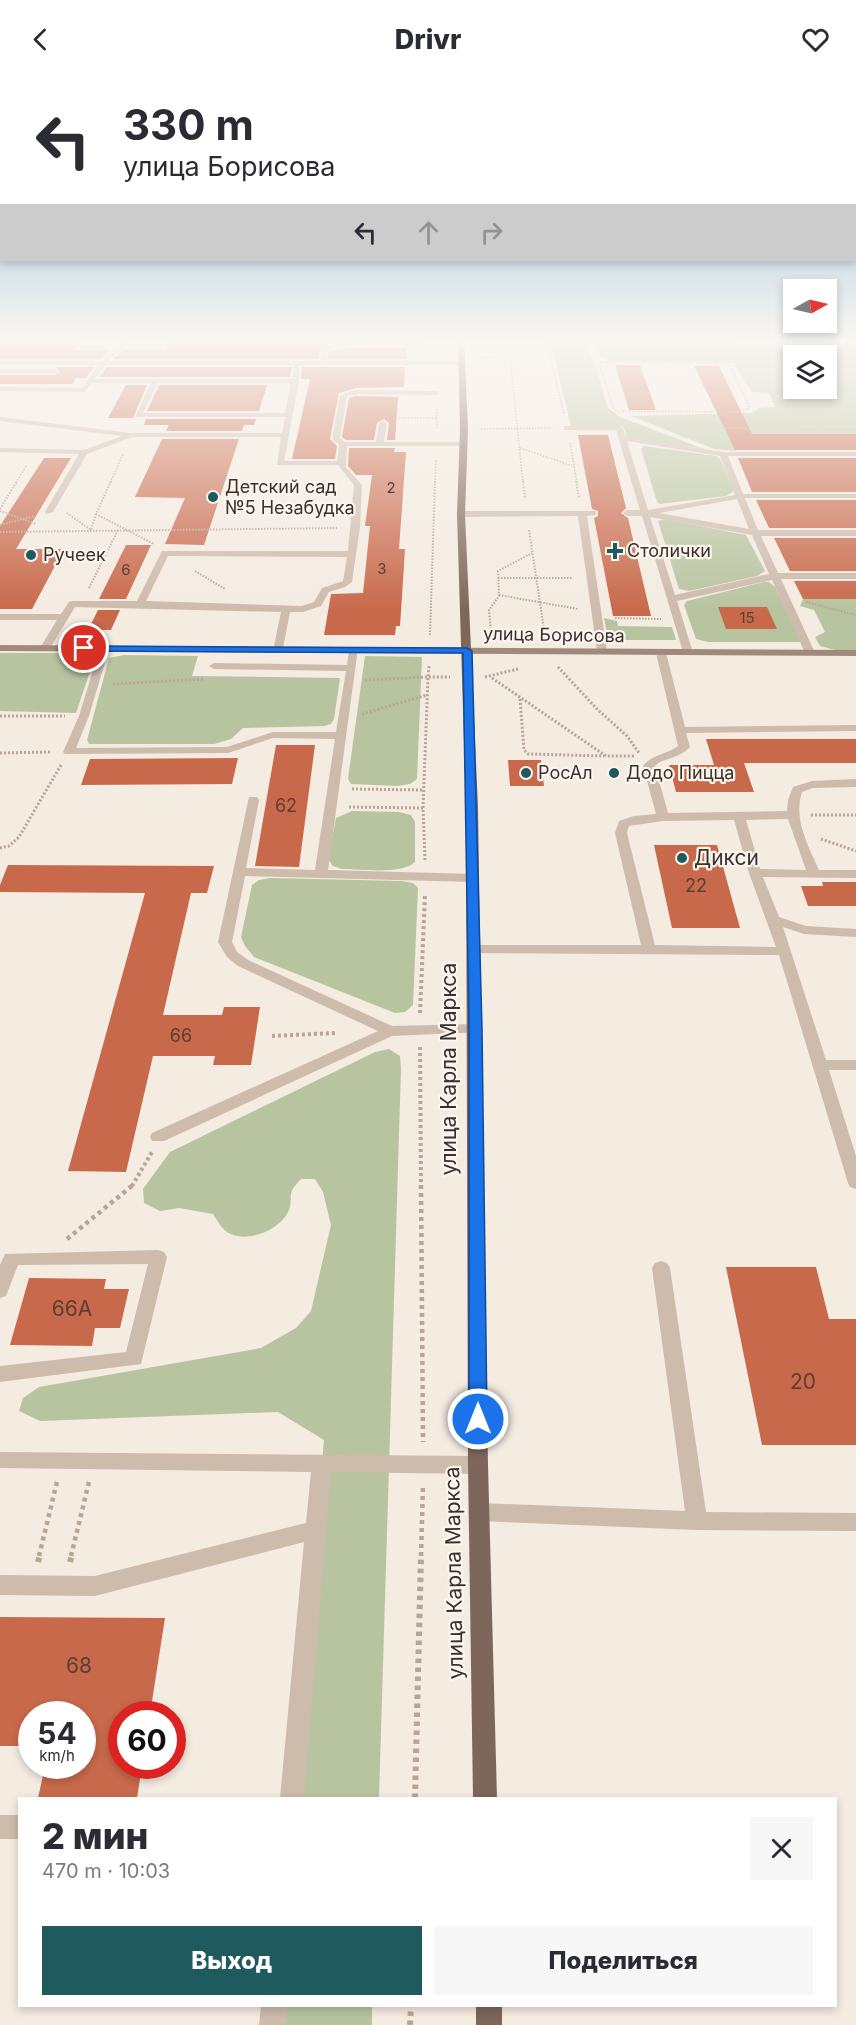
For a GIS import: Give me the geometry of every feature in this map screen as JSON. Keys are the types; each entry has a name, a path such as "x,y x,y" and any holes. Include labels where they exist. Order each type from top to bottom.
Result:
{"main road":[{"name":"улица Карла Маркса","path":"464,430 461,514 467,651 476,1029 478,1465 485,1797"},
{"path":"489,2007 489,2025"}],"street":[{"path":"89,430 131,435 286,435"},
{"path":"287,430 280,463 341,463"},
{"path":"338,430 336,439 344,444 464,444"},
{"path":"380,444 382,430"},
{"path":"620,430 688,653"},
{"path":"0,450 84,452 95,450 131,435"},
{"path":"622,438 723,454 856,454"},
{"path":"45,648 72,604 286,609 311,608 318,604 320,593 344,584 356,527 358,485 342,468 344,444"},
{"path":"49,512 84,452"},
{"path":"723,454 755,533 810,653"},
{"path":"627,513 645,513 741,496 856,496"},
{"path":"582,513 602,651"},
{"path":"461,514 593,513"},
{"path":"645,513 755,533 856,533"},
{"path":"140,604 165,553 351,554"},
{"path":"672,599 775,576 856,576"},
{"path":"278,651 286,609"},
{"path":"0,617 63,617"},
{"name":"улица Борисова","path":"0,648 856,653"},
{"path":"104,649 84,716 69,752 228,750 246,746 260,738 276,735 341,736"},
{"path":"321,874 354,650"},
{"path":"661,653 684,747 679,752 654,760 649,766 663,817"},
{"path":"214,666 351,668"},
{"path":"679,730 856,728"},
{"path":"814,873 792,815 792,799 797,790 812,785 856,783"},
{"path":"253,800 225,942 232,954 243,963 390,1031"},
{"path":"649,949 621,833 623,824 634,820 663,817 792,815"},
{"path":"739,816 755,873 784,951 819,1065 849,1140 856,1183"},
{"path":"239,872 473,878"},
{"path":"755,873 856,874"},
{"path":"772,919 804,930 856,933"},
{"path":"474,949 784,951"},
{"path":"158,1137 390,1031 476,1029"},
{"path":"819,1065 856,1065"},
{"path":"0,1291 11,1259 158,1257 134,1359 0,1374"},
{"path":"661,1268 697,1521"},
{"path":"0,1460 478,1465"},
{"path":"292,1797 322,1463"},
{"path":"480,1512 697,1521 856,1522"},
{"path":"0,1584 95,1586 316,1530"},
{"path":"0,1827 18,1827"},
{"path":"272,2025 274,2007"}],"path":[{"path":"430,651 437,430"},
{"path":"567,430 582,513"},
{"path":"91,530 131,435"},
{"path":"520,448 573,466"},
{"path":"34,452 0,510 51,531"},
{"path":"54,504 91,530"},
{"path":"0,525 49,512"},
{"path":"96,514 155,544 165,553 256,608"},
{"path":"0,532 356,527"},
{"path":"82,604 118,530"},
{"path":"491,632 489,610 499,596 498,571 532,553"},
{"path":"498,578 591,578"},
{"path":"784,597 856,615"},
{"path":"520,699 524,750 528,754 640,756 627,736 597,709 556,666"},
{"path":"416,1797 423,1464 420,1031 426,876 423,808 428,677 492,677 520,699 606,756"},
{"path":"343,719 427,694"},
{"path":"0,716 84,716"},
{"path":"0,753 69,752"},
{"path":"0,848 9,846 20,837 69,752"},
{"path":"333,789 424,790"},
{"path":"331,807 423,808"},
{"path":"792,815 856,815"},
{"path":"798,831 856,851"},
{"path":"272,1036 343,1033"},
{"path":"41,1259 130,1189 149,1160 158,1137"},
{"path":"32,1585 62,1461"},
{"path":"64,1586 94,1461"},
{"path":"410,2025 411,2007"}],"green space":[{"path":"624,430 654,430 704,449 627,437"},
{"path":"666,430 856,430 856,434 728,434 736,451 714,449"},
{"path":"644,446 716,456 720,459 734,491 726,496 660,504 657,502 641,449"},
{"path":"664,519 746,535 765,571 757,576 689,591 679,589 658,521"},
{"path":"769,582 775,587 801,642 708,642 696,639 684,605 687,601"},
{"path":"803,599 856,599 856,650 835,650 820,646 815,637 825,632 814,610 800,606"},
{"path":"604,618 617,621 618,626 672,627 676,640 608,640"},
{"path":"0,653 80,653 95,657 76,713 0,711"},
{"path":"124,655 198,656 192,676 340,678 334,719 331,724 324,726 243,728 231,739 214,744 89,744 87,740 109,658"},
{"path":"365,656 422,657 417,779 410,784 397,786 351,784 348,779"},
{"path":"352,811 399,812 411,815 415,822 415,862 401,869 391,870 342,869 333,866 328,859 336,818"},
{"path":"270,878 413,883 418,888 413,1005 405,1012 395,1013 254,957 241,937 252,885 259,880"},
{"path":"389,1049 400,1056 401,1068 379,1797 292,1797 324,1440 278,1412 40,1421 19,1411 23,1398 39,1387 261,1348 296,1328 311,1311 331,1225 323,1192 315,1179 301,1179 296,1185 291,1193 288,1212 277,1225 261,1234 243,1237 227,1232 213,1214 179,1208 160,1211 144,1203 143,1189 170,1152 375,1052"},
{"path":"274,2007 372,2007 372,2025 272,2025"}],"building":[{"path":"167,430 242,430 242,431"},
{"path":"299,430 332,430 330,439 337,446 335,459 292,459"},
{"path":"343,430 376,430 374,440 346,440 342,437"},
{"path":"388,430 396,430 395,440 387,440"},
{"path":"725,430 750,430 752,434 856,434 856,450 735,450"},
{"path":"578,435 608,435 626,508 621,513 628,518 651,616 613,616 594,518 598,516 598,511 592,509"},
{"path":"162,439 239,439 204,545 165,544 185,498 135,497"},
{"path":"349,448 395,448 394,452 406,452 399,549 405,549 400,626 396,626 395,635 324,635 331,594 363,593 370,526 365,526 372,475 356,475 348,466"},
{"path":"44,458 71,458 16,549 64,549 32,609 0,609 0,526"},
{"path":"738,458 856,458 856,492 752,492"},
{"path":"756,500 856,500 856,528 769,528"},
{"path":"774,538 856,538 856,571 790,571"},
{"path":"126,545 151,545 126,599 99,599"},
{"path":"794,581 856,581 856,599 803,599"},
{"path":"718,607 767,607 777,629 726,629"},
{"path":"98,610 120,610 111,630 88,630"},
{"path":"706,739 856,739 856,763 744,763 754,792 676,792 669,765 714,765"},
{"path":"276,745 315,745 299,867 255,866"},
{"path":"238,758 232,784 81,785 90,759"},
{"path":"508,760 541,760 544,786 510,786"},
{"path":"654,845 717,845 740,928 672,928"},
{"path":"8,865 214,866 207,893 191,893 163,1015 222,1015 224,1007 260,1007 251,1065 213,1065 215,1056 153,1056 126,1172 68,1171 145,893 0,892 0,885"},
{"path":"822,882 856,882 856,906 808,906 801,886 823,886"},
{"path":"726,1267 816,1267 829,1319 856,1319 856,1445 762,1445"},
{"path":"29,1278 106,1279 104,1289 129,1289 120,1328 95,1328 92,1346 10,1345"},
{"path":"0,1617 165,1618 152,1701 108,1701 108,1779 140,1779 137,1797 38,1797 42,1779 96,1779 96,1701 18,1701 18,1746 0,1746"}],"place":[{"name":"Детский сад №5 Незабудка","path":"213,497"},
{"name":"Столички","path":"615,551"},
{"name":"Ручеек","path":"31,555"},
{"name":"РосАл","path":"526,773"},
{"name":"Додо Пицца","path":"614,773"},
{"name":"Дикси","path":"682,858"}],"route":[{"path":"84,648 467,651 476,1029 478,1419"}]}
